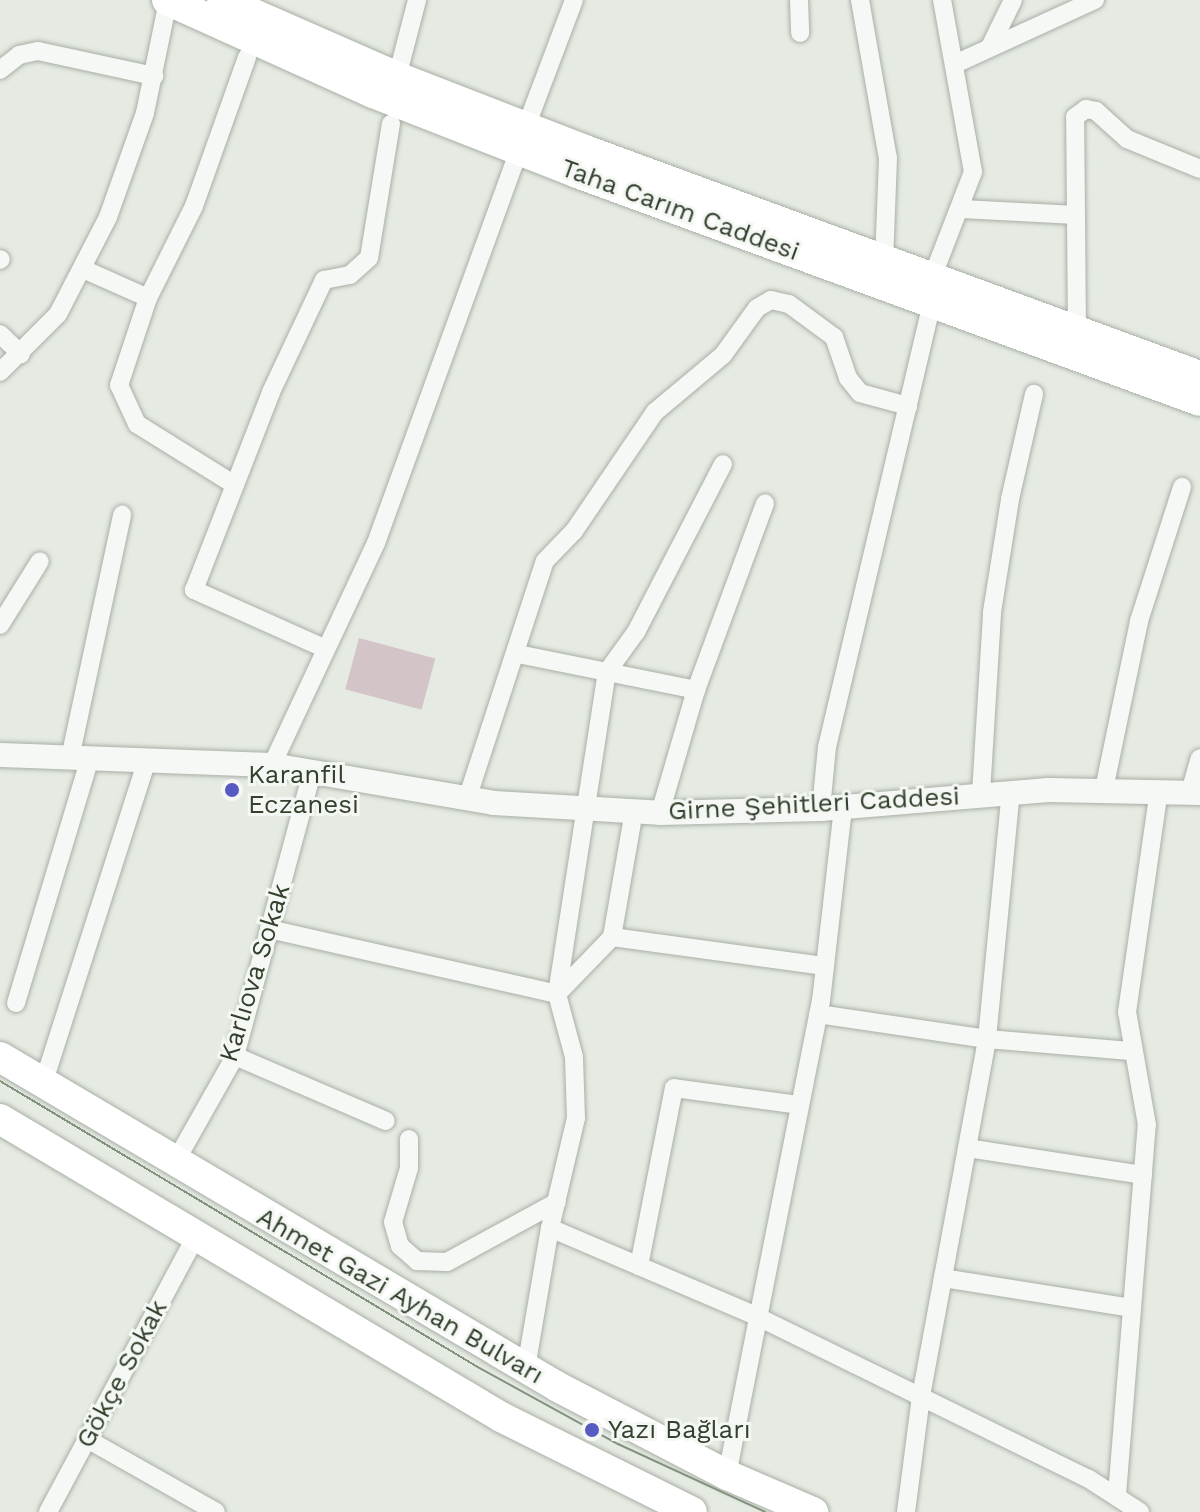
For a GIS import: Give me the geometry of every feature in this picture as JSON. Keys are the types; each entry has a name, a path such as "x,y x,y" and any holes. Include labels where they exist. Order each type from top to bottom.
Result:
{"main road":[{"name":"Taha Carım Caddesi","path":"167,0 373,93 522,139 884,260 932,291 1077,332 1200,376"},
{"name":"Taha Carım Caddesi","path":"222,0 261,8 522,139 932,291 1200,401"},
{"name":"Ahmet Gazi Ayhan Bulvarı","path":"0,1057 174,1164 526,1368 727,1475 813,1512"},
{"name":"Ahmet Gazi Ayhan Bulvarı","path":"0,1119 501,1417 692,1512"}],"street":[{"path":"0,372 58,314 83,269 122,183 154,76 167,0"},
{"path":"397,77 417,0"},
{"path":"272,765 376,543 574,0"},
{"path":"799,0 800,33"},
{"path":"860,0 888,158 884,260"},
{"path":"727,1475 825,966 832,808 827,747 908,406 932,291 973,172 942,0"},
{"path":"990,47 1013,0"},
{"path":"955,64 1086,2"},
{"path":"0,70 19,55 38,51 154,76"},
{"path":"235,485 146,434 125,405 119,385 148,298 194,206 247,57"},
{"path":"1077,332 1073,122 1082,111 1096,111 1127,139 1157,155 1200,169"},
{"path":"326,649 194,590 271,392 324,280 358,271 369,258 391,124"},
{"path":"962,209 1076,215"},
{"path":"83,269 148,298"},
{"path":"467,799 518,654 545,561 574,531 655,412 723,355 761,304 783,301 823,327 837,343 848,378 860,393 908,406"},
{"path":"0,334 21,354"},
{"path":"981,794 992,612 1010,499 1034,394"},
{"path":"526,1368 550,1228 577,1098 571,1036 557,994 607,672 636,632 723,464"},
{"path":"1104,789 1136,635 1182,487"},
{"path":"660,813 696,690 765,503"},
{"path":"16,1003 80,758 122,515"},
{"path":"0,625 40,561"},
{"path":"518,654 696,690"},
{"name":"Girne Şehitleri Caddesi","path":"0,755 272,765 467,799 660,813 832,808 1011,792 1104,789 1195,792"},
{"path":"1195,792 1200,758"},
{"path":"43,1084 147,760"},
{"name":"Karlıova Sokak","path":"174,1164 235,1056 312,772"},
{"path":"1117,1495 1147,1125 1130,1051 1127,1012 1159,790"},
{"path":"906,1512 921,1396 987,1039 1011,792"},
{"path":"557,994 612,937 634,811"},
{"path":"269,929 557,994"},
{"path":"612,937 825,966"},
{"path":"818,1014 987,1039 1130,1051"},
{"path":"235,1056 386,1121"},
{"path":"639,1266 674,1088 799,1105"},
{"path":"409,1139 409,1168 393,1222 400,1246 417,1261 447,1262 557,1202"},
{"path":"967,1148 1143,1175"},
{"path":"550,1228 756,1316 1117,1495 1140,1512"},
{"name":"Gökçe Sokak","path":"48,1512 196,1236"},
{"path":"943,1278 1132,1308"},
{"path":"87,1439 216,1512"}],"shaded area":[{"path":"359,638 435,658 422,710 345,689"}],"tram line":[{"path":"0,1081 476,1366 618,1444 765,1512"}],"place":[{"name":"Karanfil Eczanesi","path":"232,790"},
{"name":"Yazı Bağları","path":"592,1430"}]}
